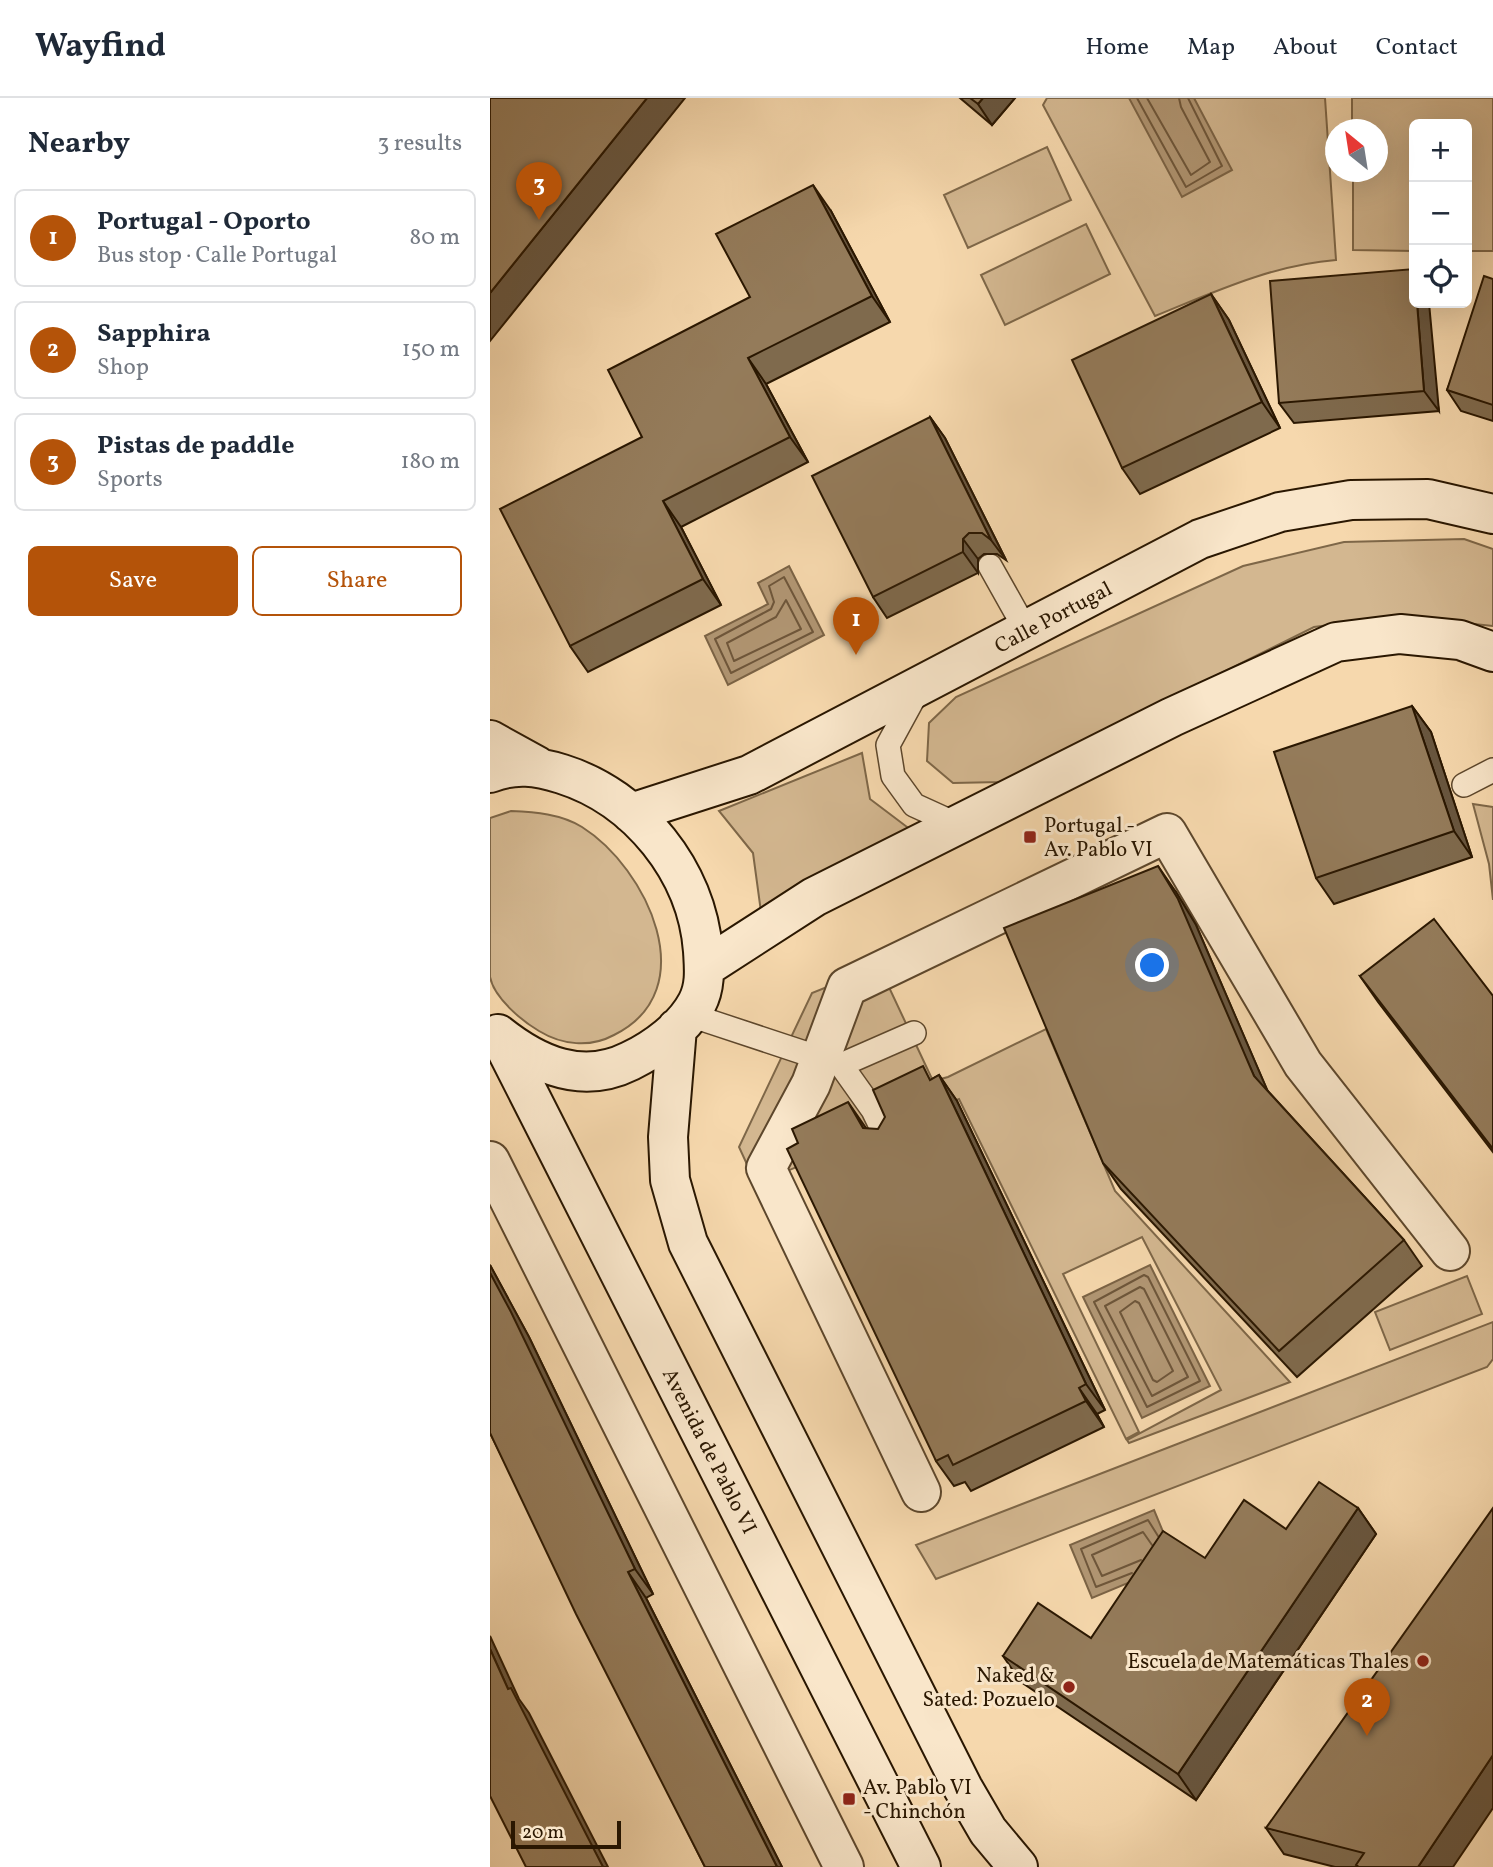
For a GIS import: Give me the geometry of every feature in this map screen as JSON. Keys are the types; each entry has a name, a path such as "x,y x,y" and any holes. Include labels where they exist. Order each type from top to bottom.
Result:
{"street":[{"name":"Calle Portugal","path":"631,813 749,775 1027,632 1200,539 1280,512 1351,500 1428,499 1493,514"},
{"path":"704,968 814,897 1172,717 1336,642 1400,634 1460,640 1493,652"},
{"path":"490,740 537,766 575,778 606,793 653,835 683,878 702,935 704,968 704,984 683,1021 668,1148 670,1180 688,1243 963,1788 988,1830 1018,1867"},
{"path":"490,773 508,766 537,766"},
{"path":"921,1492 766,1168 831,1062 846,987 1167,833 1303,1064 1450,1251"},
{"path":"493,1029 524,1054 550,1066 575,1073 592,1073 627,1063 683,1021"},
{"name":"Avenida de Pablo VI","path":"493,1029 921,1867"},
{"path":"490,1161 844,1867"}],"lane":[{"path":"990,566 1027,632"},
{"path":"919,687 888,746 892,776 914,805 958,825"},
{"path":"1464,785 1493,770"},
{"path":"683,1021 831,1062 873,1110 888,1143"},
{"path":"831,1062 914,1033"}],"shaded area":[{"path":"1047,98 1325,98 1325,182 1331,182 1336,260 1289,267 1266,274 1155,316 1043,105"},
{"path":"1352,98 1493,98 1493,251 1472,251 1472,119 1409,119 1409,251 1353,250 1353,182 1388,182 1388,119 1352,119"},
{"path":"1047,147 1071,200 968,248 944,195"},
{"path":"1086,224 1110,274 1005,325 981,275"},
{"path":"1464,539 1493,549 1493,626 1399,616 1314,627 1001,782 953,783 927,761 929,723 956,697 1243,566 1344,542"},
{"path":"862,753 870,799 915,833 761,912 753,853 719,811"},
{"path":"1473,804 1493,807 1493,900 1489,864"},
{"path":"511,811 557,816 582,827 606,846 627,870 645,899 656,930 661,960 657,989 641,1015 605,1039 576,1043 548,1036 517,1015 503,1001 493,985 490,977 490,818"},
{"path":"879,966 933,1081 948,1077 1046,1029 1115,1191 1290,1382 1129,1443 1127,1440 1221,1390 1142,1237 1063,1274 1139,1432 1126,1439 959,1099 756,1184 739,1147 812,993"},
{"path":"1467,1276 1482,1314 1390,1350 1375,1312"},
{"path":"1493,1322 1493,1359 1487,1367 936,1579 916,1545"}],"water":[{"path":"1129,98 1194,98 1232,170 1182,197"},
{"path":"789,566 824,635 728,685 705,636 768,604 758,583"},
{"path":"1150,1265 1210,1386 1142,1418 1083,1297"},
{"path":"1154,1510 1176,1563 1092,1598 1070,1545"}],"building":[{"path":"490,98 647,98 490,293"},
{"path":"970,98 983,98 978,104"},
{"path":"813,185 872,296 748,358 790,437 663,501 703,579 570,646 500,509 642,437 608,370 750,297 716,234"},
{"path":"1409,269 1409,308 1417,308 1424,391 1279,403 1270,281"},
{"path":"1484,276 1493,279 1493,405 1447,390"},
{"path":"1211,294 1262,402 1122,468 1072,360"},
{"path":"930,417 991,540 982,533 969,533 963,539 963,552 873,597 812,476"},
{"path":"1412,706 1454,831 1316,878 1274,752"},
{"path":"1158,866 1178,899 1254,1076 1404,1240 1279,1351 1103,1163 1004,928"},
{"path":"1434,919 1493,996 1493,1149 1360,976"},
{"path":"923,1066 930,1080 939,1075 1086,1384 1079,1388 1086,1401 953,1465 948,1455 936,1461 787,1149 798,1143 792,1129 848,1102 863,1128 878,1129 885,1117 873,1090"},
{"path":"490,1273 635,1569 628,1572 777,1867 705,1867 576,1614 490,1433"},
{"path":"1319,1482 1358,1508 1178,1774 1003,1656 1038,1603 1091,1638 1163,1531 1205,1558 1244,1500 1286,1529"},
{"path":"1493,1508 1493,1755 1418,1867 1359,1867 1356,1865 1364,1853 1266,1828"},
{"path":"490,1649 508,1689 511,1688 603,1867 526,1867 490,1796"}],"place":[{"name":"Pistas de paddle","path":"539,220"},
{"name":"Portugal - Oporto","path":"856,655"},
{"name":"Portugal - Av. Pablo VI","path":"1030,837"},
{"name":"Escuela de Matemáticas Thales","path":"1423,1661"},
{"name":"Naked & Sated: Pozuelo","path":"1069,1687"},
{"name":"Sapphira","path":"1367,1736"},
{"name":"Av. Pablo VI - Chinchón","path":"849,1799"}]}
